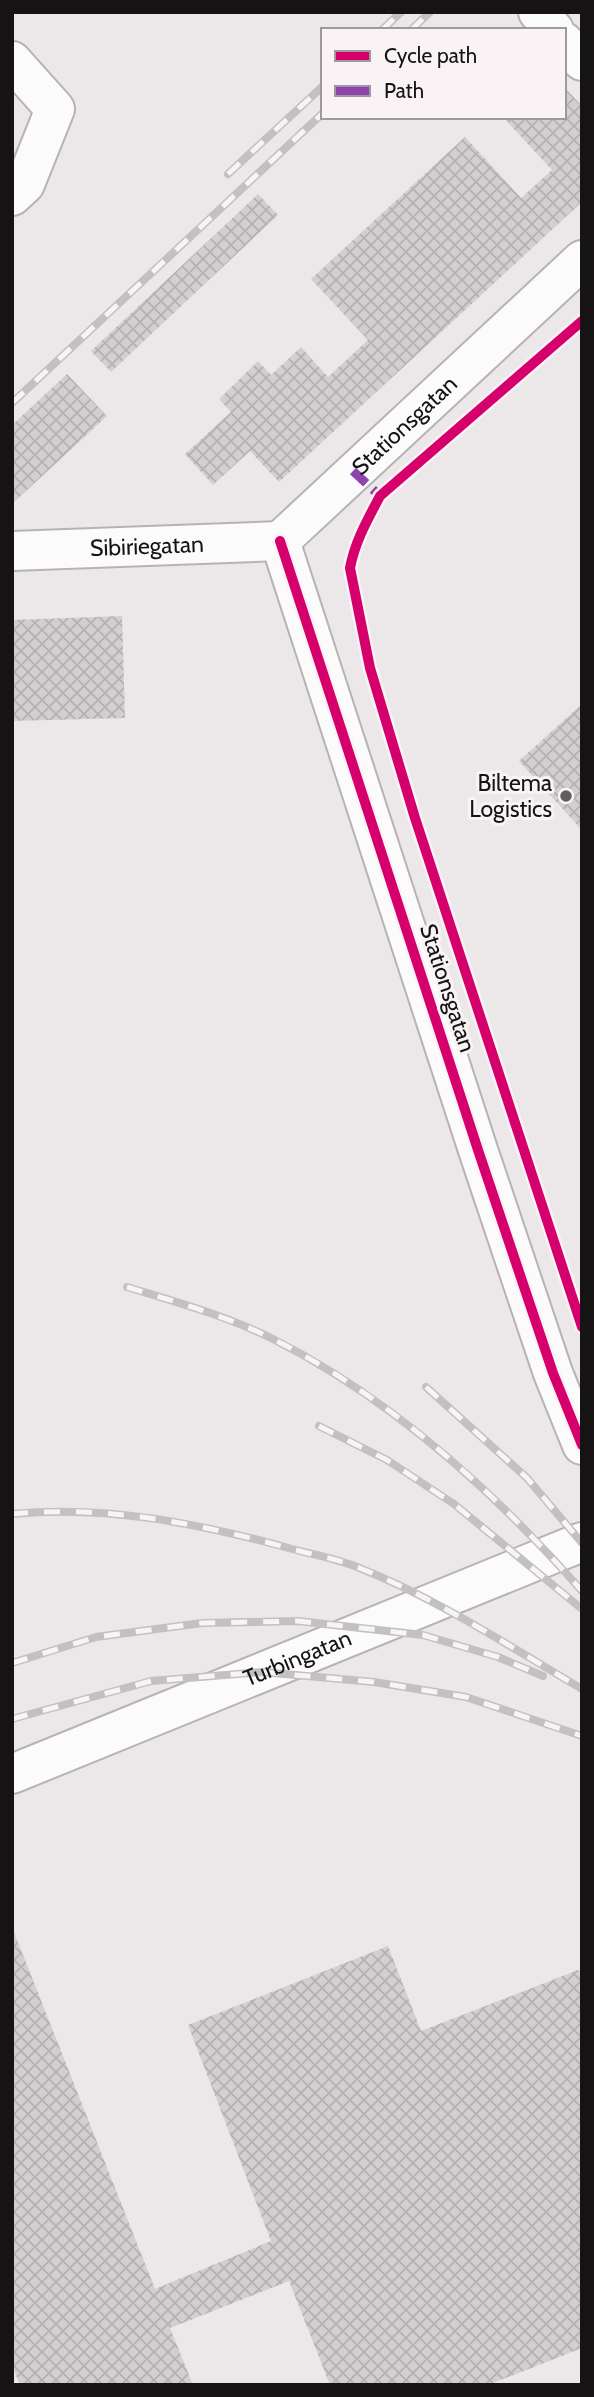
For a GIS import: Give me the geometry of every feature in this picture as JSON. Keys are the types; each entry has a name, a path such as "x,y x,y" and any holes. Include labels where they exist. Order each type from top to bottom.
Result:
{"street":[{"path":"538,12 552,28"},
{"path":"566,44 582,61"},
{"path":"12,61 55,109 25,184 12,196"},
{"name":"Stationsgatan","path":"582,260 280,541 553,1373 582,1445"},
{"name":"Sibiriegatan","path":"12,551 280,541"},
{"name":"Turbingatan","path":"12,1774 582,1542"}],"building":[{"path":"566,89 582,106 582,202 279,482 250,451 213,485 185,454 231,412 219,399 258,361 271,375 301,347 328,377 368,340 311,279 465,137 521,198 552,170 505,119 566,119"},
{"path":"258,194 278,215 111,372 91,351"},
{"path":"67,374 107,416 12,504 12,425"},
{"path":"122,616 125,718 12,721 12,620"},
{"name":"Biltema Logistics","path":"582,704 582,830 519,761"},
{"path":"12,1927 155,2289 271,2241 188,2025 388,1946 421,2031 578,1970 582,1972 582,2348 488,2385 330,2385 289,2281 170,2328 193,2385 20,2385 12,2365"}],"railway":[{"path":"384,28 401,12"},
{"path":"413,28 430,12"},
{"path":"228,174 321,88"},
{"path":"12,403 321,115"},
{"path":"127,1287 238,1323 317,1363 359,1390 400,1419 477,1483 582,1591"},
{"path":"426,1387 527,1478 582,1543"},
{"path":"319,1426 387,1460 454,1504 582,1609"},
{"path":"12,1514 81,1512 150,1518 218,1530 340,1561 386,1579 444,1608 582,1689"},
{"path":"12,1663 96,1637 202,1623 298,1621 423,1635 498,1657 543,1676"},
{"path":"12,1719 151,1681 262,1672 374,1682 466,1697 582,1736"}],"marked path":[{"path":"353,471 380,496"}],"cycle path":[{"path":"582,321 380,496 359,539 350,568 370,668 415,818 582,1327"},
{"path":"280,541 478,1150 553,1373 582,1445"}],"place":[{"name":"Biltema Logistics","path":"566,796"}]}
